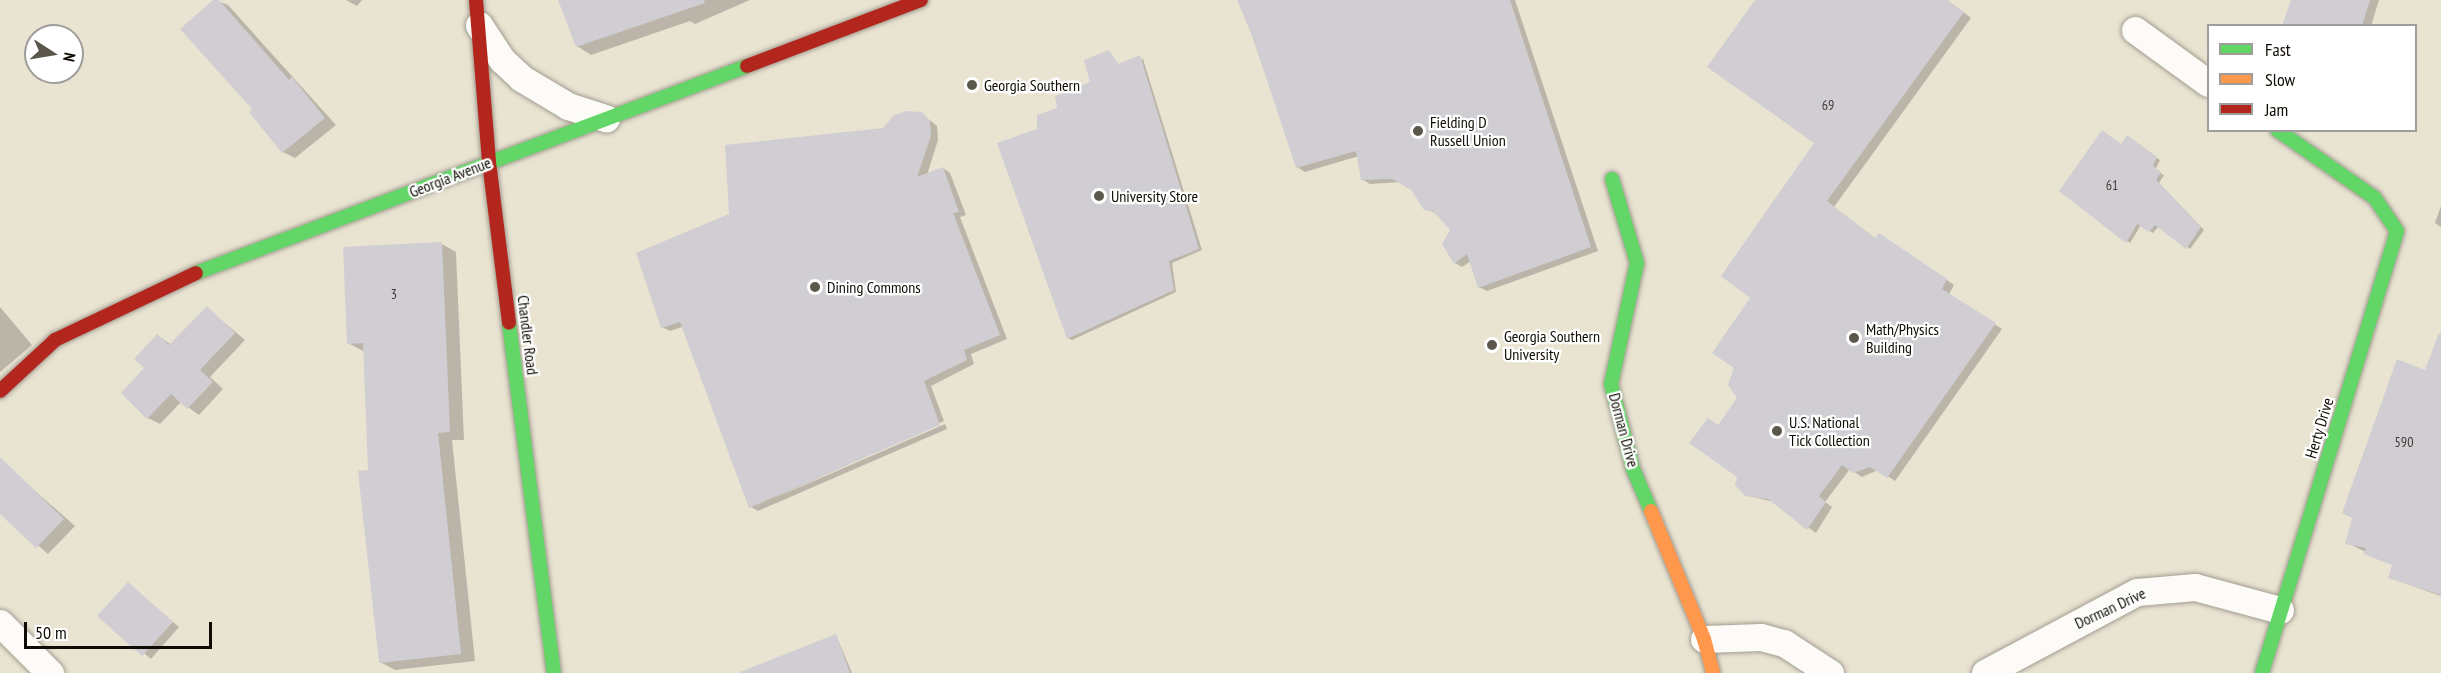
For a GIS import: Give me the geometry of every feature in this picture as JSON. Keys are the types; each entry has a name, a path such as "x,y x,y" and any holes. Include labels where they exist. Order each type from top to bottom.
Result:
{"street":[{"name":"Georgia Avenue","path":"0,391 55,340 104,314 176,281 921,0"},
{"path":"478,13 502,60 521,78 568,106 606,118"},
{"name":"Chandler Road","path":"478,13 489,162 554,673"},
{"path":"2135,30 2207,82"},
{"name":"Herty Drive","path":"2262,673 2397,231 2375,198 2280,132"},
{"name":"Dorman Drive","path":"1612,179 1637,263 1611,384 1633,469 1704,639 1713,673"},
{"name":"Dorman Drive","path":"1985,673 2137,592 2195,587 2280,610"},
{"path":"0,623 50,673"},
{"path":"1704,639 1761,637 1784,643 1830,673"}],"building":[{"path":"213,0 219,0 289,80 292,77 325,118 282,153 249,112 252,109 180,29"},
{"path":"558,0 704,0 705,3 576,47"},
{"name":"Fielding D Russell Union","path":"1237,0 1510,0 1591,247 1478,288 1467,254 1454,264 1442,244 1450,230 1433,211 1424,210 1411,190 1392,179 1361,180 1356,151 1296,168 1254,40"},
{"name":"Math/Physics Building","path":"1755,0 1947,0 1964,12 1827,201 1875,238 1879,233 1947,279 1942,289 1996,323 1887,478 1870,467 1853,473 1842,465 1819,496 1826,502 1807,530 1768,499 1745,496 1735,485 1737,477 1689,443 1708,418 1718,425 1737,398 1728,385 1734,368 1712,353 1750,298 1721,276 1814,143 1707,67"},
{"path":"2291,0 2370,0 2363,24 2283,24"},
{"name":"University Store","path":"1109,50 1118,64 1140,55 1199,249 1169,261 1174,290 1067,339 997,143 1037,129 1037,115 1057,108 1055,96 1090,82 1084,60"},
{"name":"Dining Commons","path":"907,111 922,112 930,121 931,136 917,177 943,167 959,212 953,213 1000,335 964,350 967,360 924,381 940,425 749,508 680,322 661,328 636,253 729,214 725,145 883,128 894,115"},
{"path":"2102,130 2121,144 2127,135 2157,157 2153,166 2161,172 2156,180 2201,227 2186,249 2155,225 2149,232 2137,224 2126,243 2059,191"},
{"path":"442,242 450,432 438,433 461,654 379,663 358,471 368,470 363,343 347,344 343,247"},
{"path":"207,306 235,333 200,370 213,382 187,409 171,394 147,419 121,393 144,368 134,359 157,334 169,345"},
{"path":"2439,333 2441,334 2441,595 2388,578 2392,565 2363,554 2366,548 2345,544 2352,518 2342,513 2397,359 2425,370"},
{"path":"0,457 64,519 36,548 0,514"},
{"path":"128,582 173,622 142,656 97,616"},
{"path":"836,634 850,673 740,672"}],"traffic: fast":[{"path":"196,273 747,66"},
{"path":"2262,673 2397,231 2375,198 2280,132"},
{"path":"1612,179 1637,263 1611,384 1633,469 1651,511"},
{"path":"509,323 554,673"}],"traffic: slow":[{"path":"1651,511 1704,639 1713,673"}],"traffic: jam":[{"path":"476,0 489,162 509,323"},
{"path":"747,66 921,0"},
{"path":"0,391 55,340 196,273"}],"place":[{"name":"Georgia Southern","path":"972,85"},
{"name":"Fielding D Russell Union","path":"1418,131"},
{"name":"University Store","path":"1099,196"},
{"name":"Dining Commons","path":"815,287"},
{"name":"Math/Physics Building","path":"1854,338"},
{"name":"Georgia Southern University","path":"1492,345"},
{"name":"U.S. National Tick Collection","path":"1777,431"}]}
